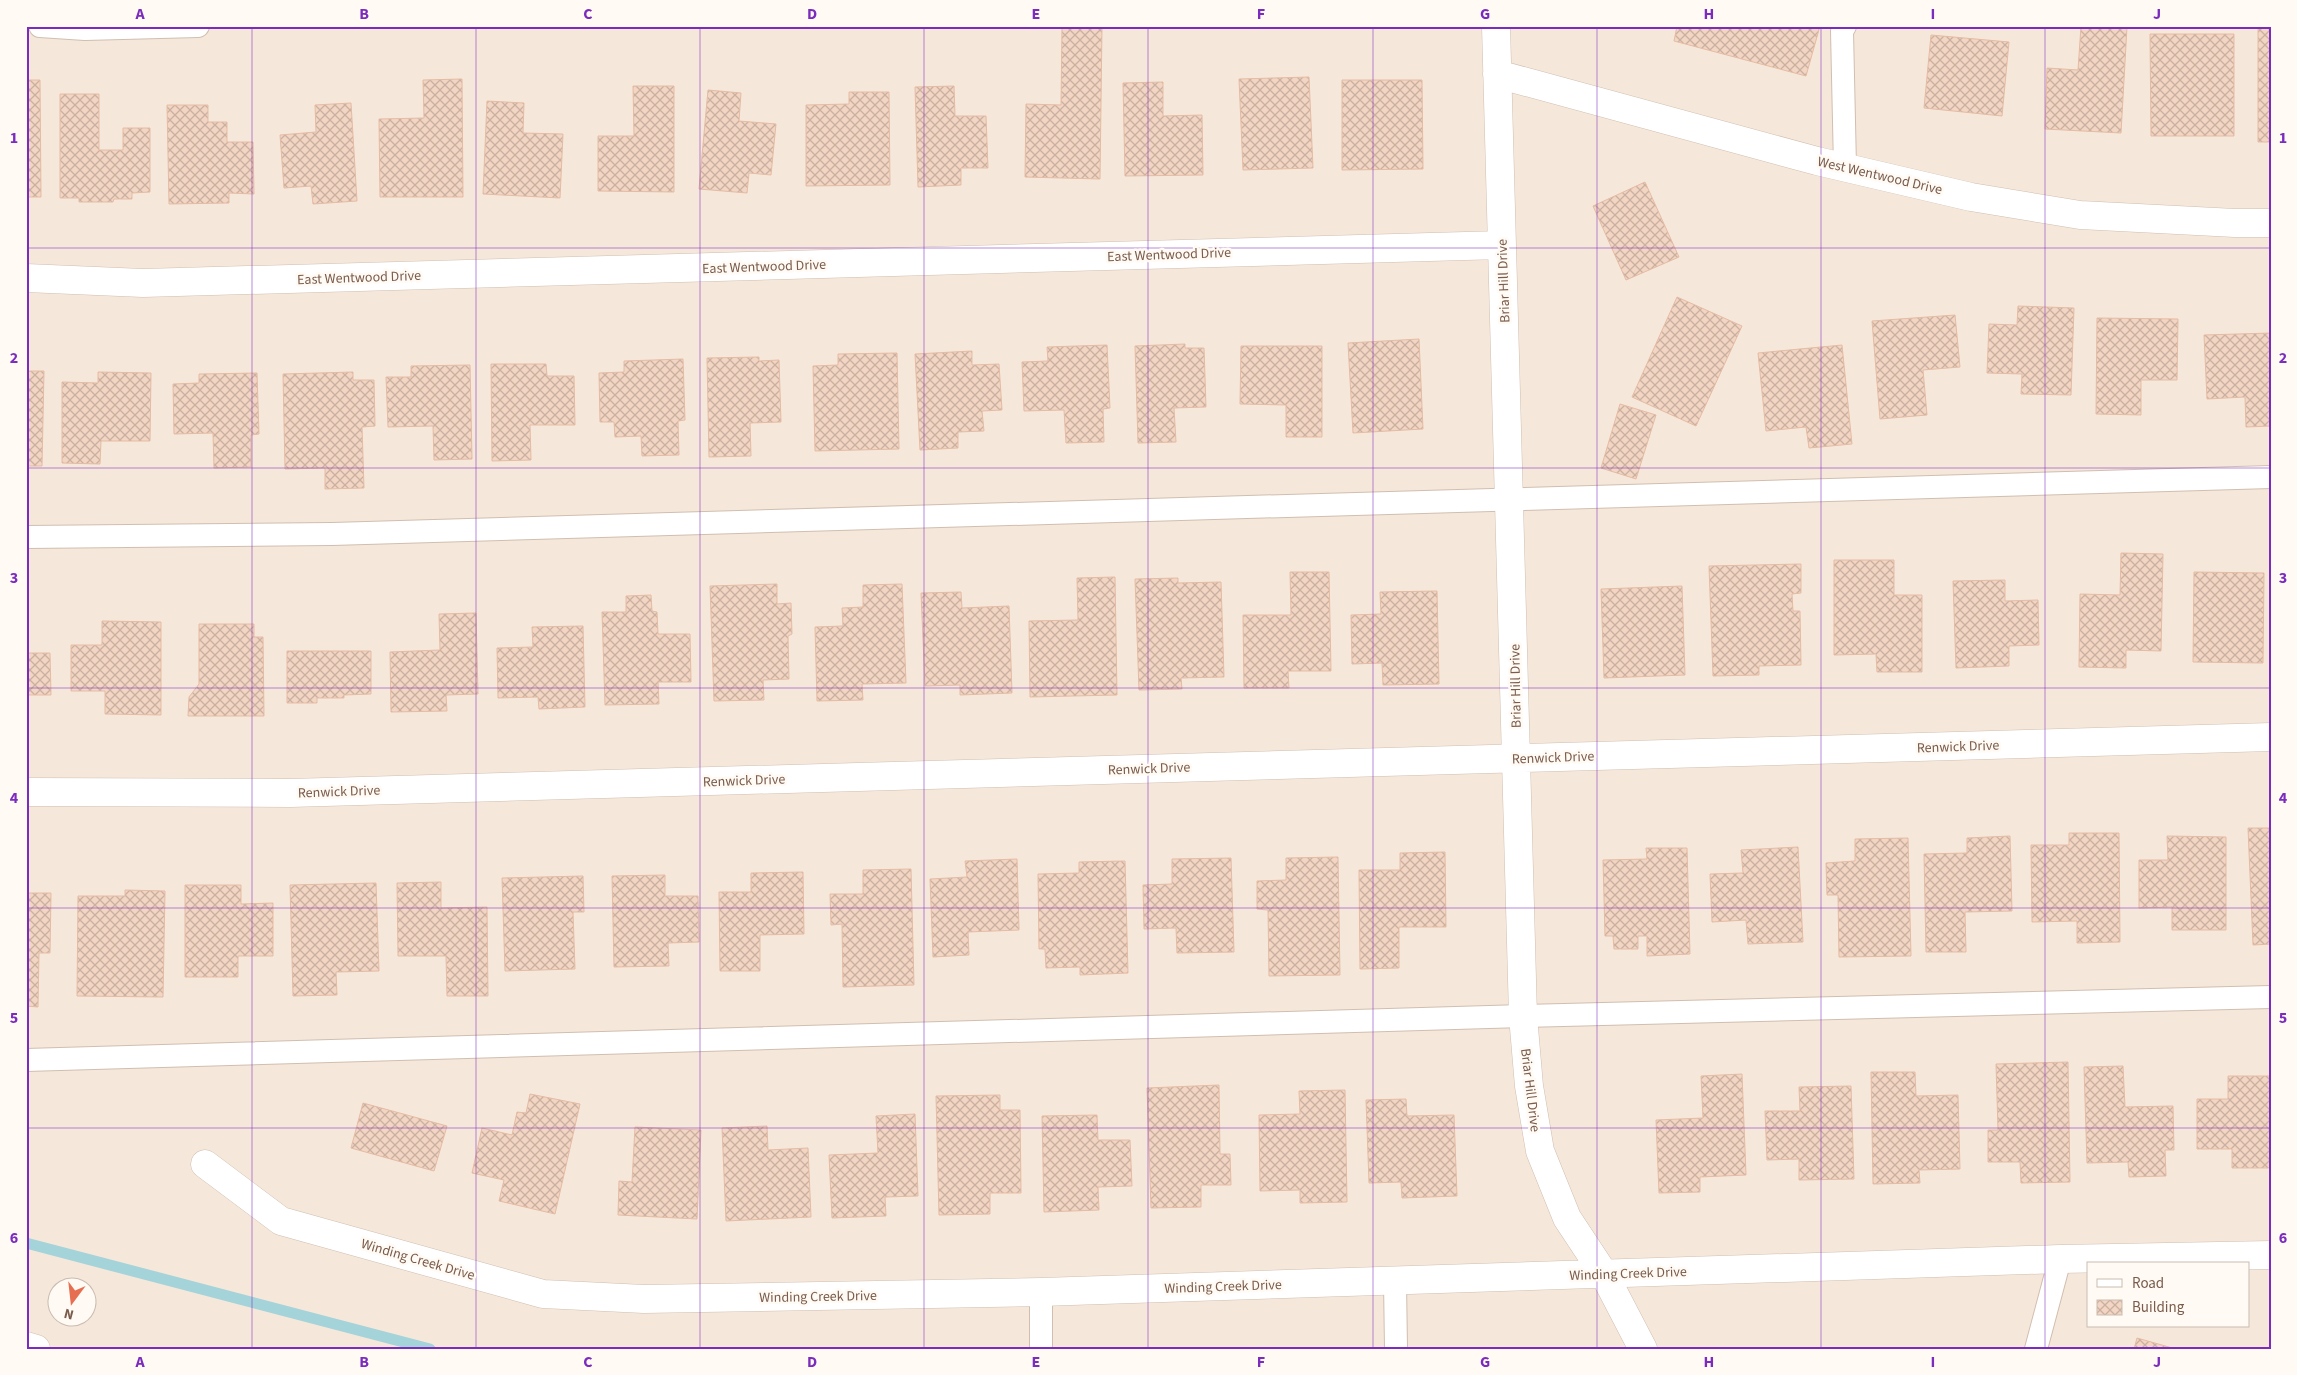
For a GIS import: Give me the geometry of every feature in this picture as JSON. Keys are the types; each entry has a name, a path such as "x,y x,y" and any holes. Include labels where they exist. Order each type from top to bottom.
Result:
{"street":[{"name":"Briar Hill Drive","path":"1496,26 1523,1016 1528,1086 1540,1151 1567,1218 1604,1274 1643,1349"},
{"name":"West Wentwood Drive","path":"1497,74 1817,161 1971,197 2080,215 2235,223 2271,223"},
{"name":"East Wentwood Drive","path":"26,278 144,283 1501,245"},
{"name":"Renwick Drive","path":"26,792 290,792 2271,737"},
{"name":"Winding Creek Drive","path":"205,1164 281,1221 543,1294 644,1299 1040,1292 2060,1259 2271,1256"},
{"path":"26,1346 36,1349"}],"lane":[{"path":"40,26 85,30 198,26"},
{"path":"1845,26 1842,31 1845,167"},
{"path":"26,537 342,534 2271,477"},
{"path":"26,1060 1523,1016 2271,997"},
{"path":"2036,1349 2060,1259"},
{"path":"1395,1281 1396,1349"},
{"path":"1040,1292 1041,1349"}],"shaded area":[{"path":"26,26 2271,26 2271,1349 26,1349"}],"building":[{"path":"1062,26 1102,26 1100,179 1025,177 1026,104 1061,105"},
{"path":"1677,26 1820,26 1806,76 1674,41"},
{"path":"2081,26 2127,27 2121,133 2045,129 2047,68 2078,70"},
{"path":"2258,27 2271,27 2271,142 2258,142"},
{"path":"2150,34 2234,34 2234,136 2151,136"},
{"path":"1931,35 2009,42 2002,116 1924,108"},
{"path":"1309,77 1313,168 1243,170 1239,79"},
{"path":"462,79 463,197 380,197 379,119 424,118 423,80"},
{"path":"26,80 40,80 41,197 26,197"},
{"path":"1342,80 1422,80 1423,169 1342,170"},
{"path":"1163,82 1163,116 1202,115 1203,175 1125,176 1123,83"},
{"path":"633,86 674,86 674,192 598,191 598,136 634,136"},
{"path":"954,86 955,116 986,116 988,168 961,168 961,185 918,187 915,87"},
{"path":"708,90 741,93 739,121 776,124 771,175 749,173 747,193 699,189"},
{"path":"849,92 889,92 890,185 806,186 806,105 849,104"},
{"path":"60,94 99,94 99,150 123,150 123,128 150,128 150,192 132,193 132,199 114,199 113,202 79,202 79,198 60,198"},
{"path":"487,101 524,103 523,133 563,134 560,198 483,194"},
{"path":"351,103 357,201 313,204 311,186 284,188 280,135 316,132 315,105"},
{"path":"167,105 208,105 208,122 227,122 227,142 253,142 254,194 229,193 229,203 169,204"},
{"path":"1645,182 1679,257 1626,280 1593,206"},
{"path":"1677,297 1742,326 1696,426 1632,397"},
{"path":"2018,306 2074,308 2071,395 2021,394 2022,374 1987,373 1989,324 2017,325"},
{"path":"1955,315 1960,367 1923,370 1927,415 1880,419 1872,321"},
{"path":"2097,318 2178,319 2177,380 2141,380 2141,415 2096,414"},
{"path":"2271,333 2271,426 2246,427 2245,397 2207,399 2204,335"},
{"path":"1419,339 1423,429 1353,433 1348,343"},
{"path":"1185,344 1185,348 1204,348 1206,407 1174,408 1176,442 1138,443 1135,346"},
{"path":"1107,345 1110,408 1103,409 1104,442 1066,443 1064,410 1024,411 1022,362 1048,361 1047,347"},
{"path":"1842,345 1852,444 1809,448 1806,427 1766,431 1758,353"},
{"path":"1241,346 1322,346 1322,437 1286,437 1286,405 1240,404"},
{"path":"972,351 972,365 999,364 1002,410 982,411 984,431 958,432 958,448 920,450 915,354"},
{"path":"897,353 899,449 815,451 813,366 838,365 838,354"},
{"path":"759,357 759,361 779,360 781,422 750,423 751,456 709,457 707,358"},
{"path":"683,359 685,420 678,421 679,455 642,456 641,436 615,437 614,422 600,422 599,373 624,372 624,361"},
{"path":"491,364 546,364 547,376 574,376 575,425 530,425 531,460 492,461"},
{"path":"470,365 472,459 434,460 433,426 388,427 386,377 411,377 411,366"},
{"path":"26,371 44,371 42,466 26,466"},
{"path":"98,372 151,373 150,441 101,441 100,464 62,463 62,382 98,383"},
{"path":"353,372 353,380 374,380 375,426 362,427 364,488 325,489 325,468 285,469 283,374"},
{"path":"257,373 259,434 251,435 251,467 214,468 213,433 174,434 173,384 199,383 199,374"},
{"path":"1620,404 1656,415 1636,479 1601,468"},
{"path":"2121,553 2163,554 2161,651 2126,650 2126,668 2079,667 2080,594 2120,595"},
{"path":"1834,560 1894,560 1894,595 1922,595 1922,672 1877,672 1876,654 1834,655"},
{"path":"1801,564 1801,593 1792,594 1793,611 1800,611 1801,665 1759,666 1759,675 1713,676 1709,566"},
{"path":"1290,572 1329,572 1331,671 1288,671 1289,688 1244,688 1243,615 1291,615"},
{"path":"2194,572 2264,573 2263,663 2193,662"},
{"path":"1115,577 1117,695 1030,697 1029,621 1078,620 1077,578"},
{"path":"1178,578 1178,583 1221,582 1224,677 1181,678 1182,689 1139,690 1135,579"},
{"path":"2005,580 2005,601 2038,600 2039,645 2009,646 2009,666 1956,668 1953,581"},
{"path":"777,584 777,604 791,603 792,634 788,636 789,679 763,680 764,700 714,701 710,586"},
{"path":"902,584 906,683 862,684 863,700 817,701 815,627 843,626 842,608 863,607 863,585"},
{"path":"1682,586 1685,675 1604,678 1601,589"},
{"path":"1437,591 1439,684 1383,685 1382,663 1352,664 1351,615 1381,614 1380,592"},
{"path":"961,592 962,608 1009,606 1012,693 960,695 960,685 925,686 921,593"},
{"path":"651,595 652,611 657,612 658,634 690,634 691,682 658,682 659,704 605,705 602,612 626,612 626,596"},
{"path":"476,613 478,694 446,695 447,711 391,712 390,652 440,650 439,614"},
{"path":"102,621 161,622 161,715 105,714 105,691 71,691 71,645 102,645"},
{"path":"199,624 254,624 254,637 263,637 264,716 188,716 189,697 199,684"},
{"path":"583,626 585,707 539,709 538,697 498,698 497,648 533,647 532,627"},
{"path":"287,651 371,651 371,694 344,695 344,698 317,698 317,703 287,703"},
{"path":"26,653 50,653 51,695 28,695 26,699"},
{"path":"2248,828 2271,828 2271,944 2253,945"},
{"path":"2069,833 2119,833 2120,942 2077,943 2077,921 2032,922 2031,845 2069,845"},
{"path":"2010,836 2012,911 1965,912 1966,952 1926,952 1924,854 1967,853 1967,838"},
{"path":"2167,836 2226,837 2226,930 2172,930 2172,907 2139,908 2139,860 2168,860"},
{"path":"1908,838 1911,956 1839,957 1838,895 1827,895 1826,863 1855,861 1855,839"},
{"path":"1798,847 1803,942 1748,944 1746,920 1712,922 1710,874 1743,873 1741,850"},
{"path":"1646,848 1687,848 1690,954 1647,956 1647,936 1638,936 1638,949 1614,949 1613,936 1605,936 1603,860 1647,859"},
{"path":"1445,852 1446,927 1399,927 1399,968 1360,969 1359,870 1400,870 1400,853"},
{"path":"1338,857 1340,975 1269,976 1268,910 1257,909 1257,881 1286,880 1286,858"},
{"path":"1231,858 1234,952 1177,953 1176,928 1144,929 1143,885 1172,884 1172,859"},
{"path":"1017,859 1019,930 968,932 969,955 933,957 930,879 967,877 965,861"},
{"path":"1125,861 1128,973 1080,975 1080,967 1046,968 1045,949 1039,949 1038,874 1079,873 1079,862"},
{"path":"911,869 914,985 843,987 842,924 831,925 830,894 863,894 863,870"},
{"path":"803,872 804,934 760,935 760,971 720,971 719,892 751,892 751,873"},
{"path":"665,875 665,896 698,896 699,942 668,943 669,966 614,967 612,876"},
{"path":"583,876 584,912 573,912 575,969 505,971 502,878"},
{"path":"441,882 441,908 487,907 488,996 447,996 446,956 398,956 397,883"},
{"path":"376,883 379,971 336,972 337,995 293,996 290,885"},
{"path":"185,885 241,885 241,904 273,903 273,956 238,956 238,977 185,977"},
{"path":"125,890 165,891 163,997 77,996 78,896 125,896"},
{"path":"26,893 51,893 50,953 39,953 38,1007 26,1006"},
{"path":"2068,1062 2070,1182 2021,1183 2020,1162 1988,1162 1988,1130 1998,1130 1996,1064"},
{"path":"2123,1066 2125,1107 2173,1106 2174,1150 2165,1150 2166,1176 2129,1177 2128,1162 2087,1163 2084,1067"},
{"path":"1871,1072 1915,1072 1916,1096 1958,1095 1960,1169 1919,1170 1920,1183 1873,1184"},
{"path":"1742,1074 1746,1175 1700,1177 1700,1192 1659,1193 1656,1120 1703,1118 1701,1076"},
{"path":"2228,1076 2271,1076 2271,1168 2232,1168 2232,1149 2197,1149 2197,1099 2228,1099"},
{"path":"1219,1085 1220,1154 1230,1154 1231,1185 1201,1185 1201,1207 1151,1208 1147,1088"},
{"path":"1851,1086 1854,1179 1799,1180 1799,1159 1767,1160 1765,1111 1800,1111 1799,1087"},
{"path":"1345,1090 1347,1202 1300,1203 1300,1190 1260,1191 1259,1115 1300,1114 1299,1091"},
{"path":"530,1094 580,1104 555,1214 499,1201 504,1180 472,1173 482,1128 512,1135 517,1112 526,1113"},
{"path":"1000,1095 1000,1110 1020,1110 1021,1193 990,1193 990,1214 939,1215 936,1096"},
{"path":"1406,1099 1407,1116 1454,1115 1457,1196 1402,1198 1401,1182 1369,1183 1366,1100"},
{"path":"363,1103 447,1126 434,1171 351,1148"},
{"path":"915,1114 918,1196 885,1197 886,1216 832,1218 829,1155 878,1153 876,1116"},
{"path":"1097,1115 1098,1140 1130,1140 1132,1186 1098,1187 1099,1210 1044,1212 1042,1116"},
{"path":"767,1126 768,1150 808,1148 811,1217 726,1221 722,1128"},
{"path":"635,1127 701,1130 697,1219 618,1215 619,1181 632,1182"},
{"path":"2137,1338 2176,1349 2134,1349"}],"waterway":[{"path":"26,1243 430,1349"}]}
